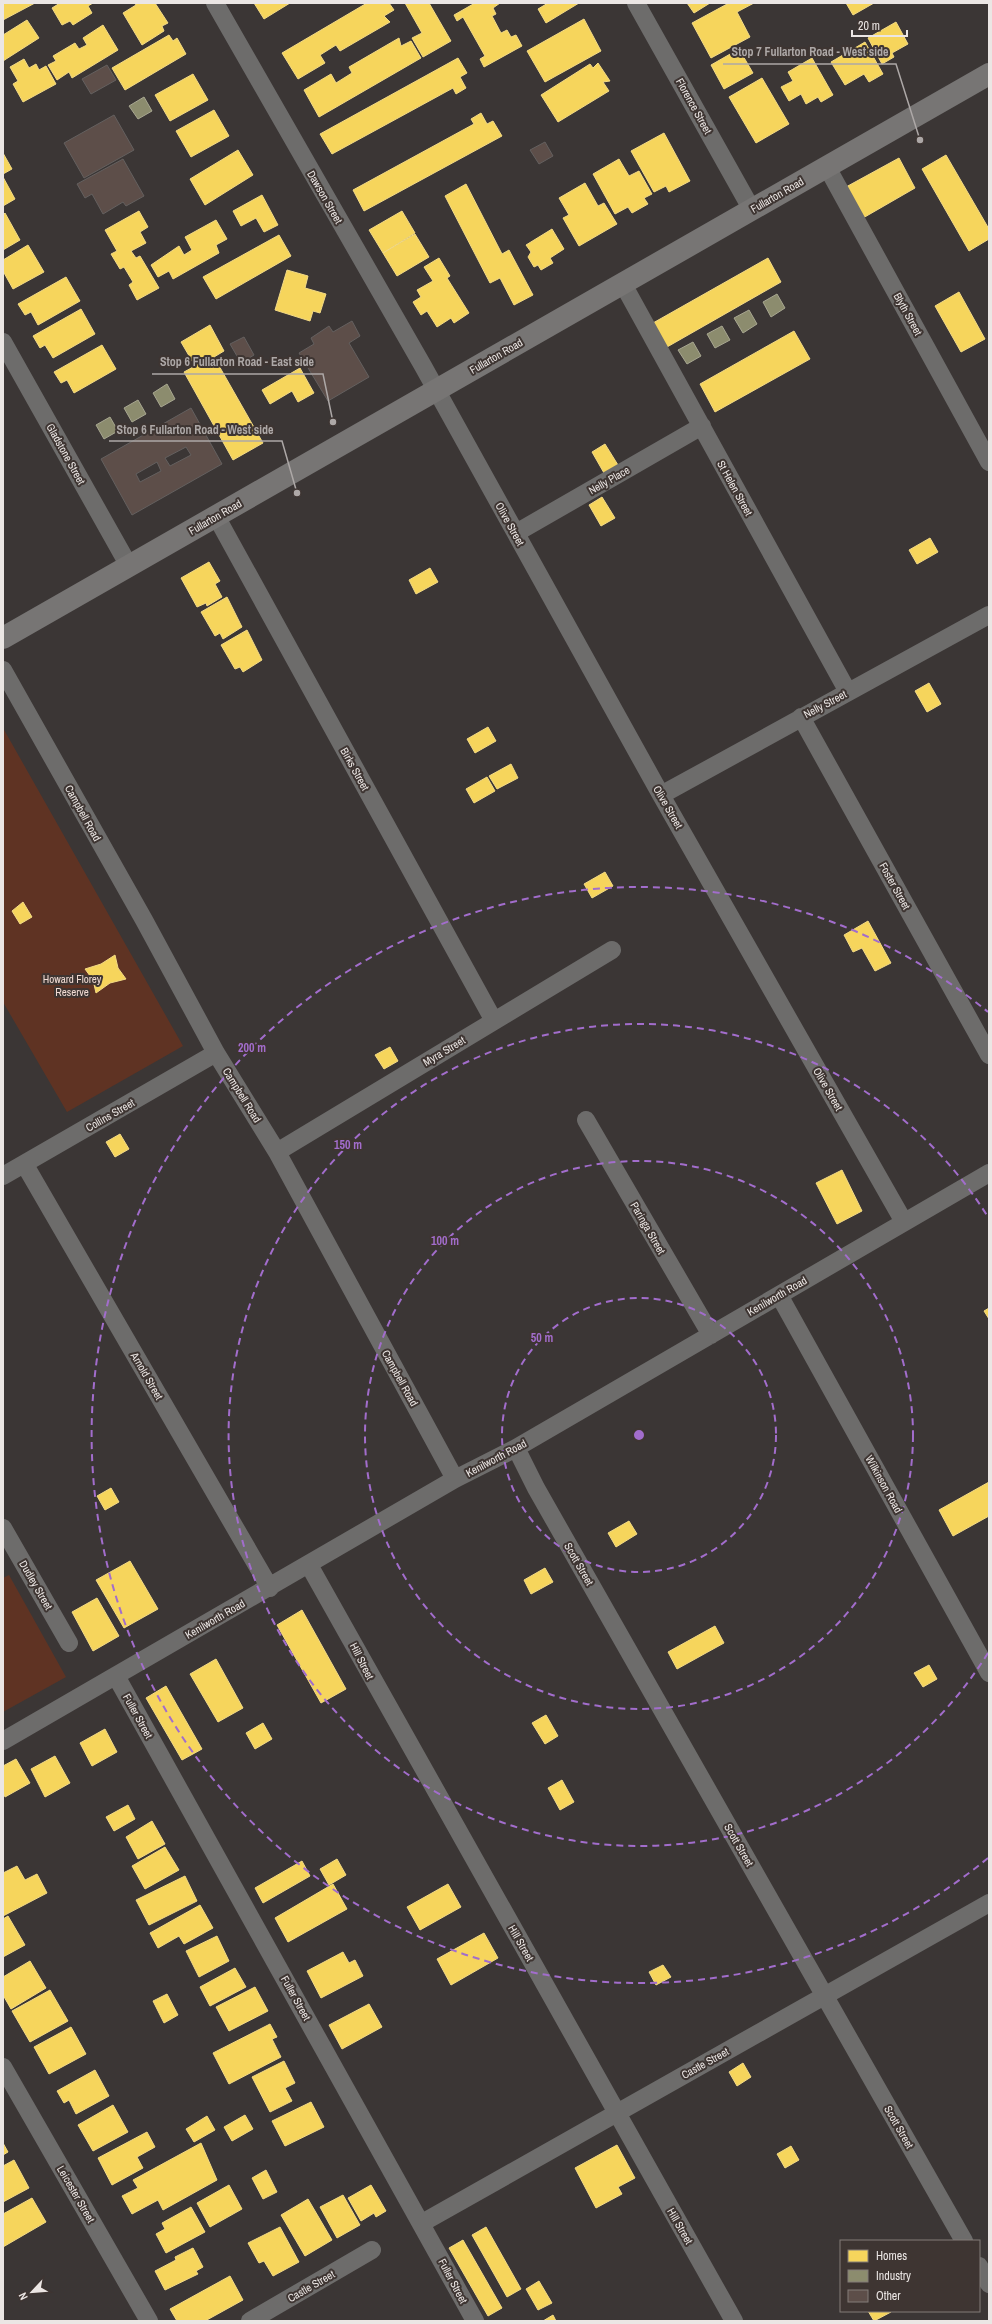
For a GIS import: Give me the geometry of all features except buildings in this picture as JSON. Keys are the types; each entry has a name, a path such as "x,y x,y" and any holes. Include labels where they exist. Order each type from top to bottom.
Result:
{"main road":[{"name":"Fullarton Road","path":"3,638 989,74"}],"street":[{"name":"Dawson Street","path":"215,3 436,390"},
{"name":"Florence Street","path":"636,3 752,210"},
{"name":"Blyth Street","path":"827,167 989,462"},
{"name":"St Helen Street","path":"623,284 848,692"},
{"name":"Gladstone Street","path":"3,342 129,566"},
{"name":"Olive Street","path":"436,390 661,795 904,1222"},
{"name":"Nelly Place","path":"516,533 702,426"},
{"name":"Birks Street","path":"216,516 494,1022"},
{"name":"Nelly Street","path":"661,795 989,614"},
{"name":"Campbell Road","path":"3,670 144,920 216,1053 277,1152 455,1479"},
{"name":"Foster Street","path":"801,717 989,1055"},
{"name":"Myra Street","path":"277,1152 612,950"},
{"name":"Collins Street","path":"3,1176 25,1165 216,1053"},
{"name":"Paringa Street","path":"586,1120 710,1335"},
{"name":"Arnold Street","path":"25,1165 270,1588"},
{"name":"Kenilworth Road","path":"3,1741 270,1588 455,1479 516,1448 989,1173"},
{"name":"Wilkinson Road","path":"779,1295 989,1673"},
{"name":"Scott Street","path":"516,1448 536,1488 963,2240"},
{"name":"Dudley Street","path":"3,1528 69,1643"},
{"name":"Hill Street","path":"309,1565 734,2321"},
{"name":"Fuller Street","path":"116,1676 422,2223 475,2321"},
{"name":"Castle Street","path":"422,2223 616,2112 825,1997 989,1903"},
{"name":"Leicester Street","path":"3,2067 149,2321"},
{"name":"Castle Street","path":"250,2321 372,2250"},
{"path":"980,2268 989,2284"}],"green space":[{"name":"Howard Florey Reserve","path":"3,728 183,1046 67,1112 3,1002"},
{"path":"9,1575 66,1677 3,1712 3,1578"}],"place":[{"name":"Stop 7 Fullarton Road - West side","path":"920,140"},
{"name":"Stop 6 Fullarton Road - East side","path":"333,422"},
{"name":"Stop 6 Fullarton Road - West side","path":"297,493"}]}
